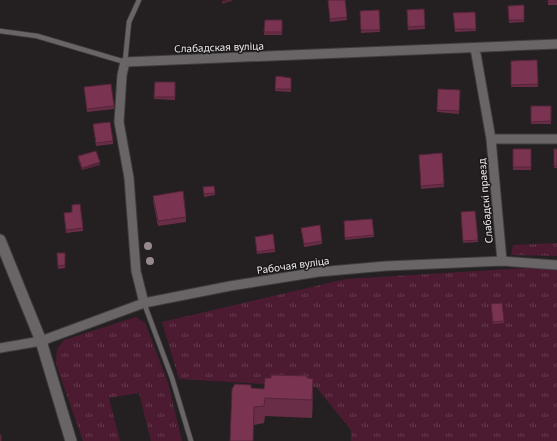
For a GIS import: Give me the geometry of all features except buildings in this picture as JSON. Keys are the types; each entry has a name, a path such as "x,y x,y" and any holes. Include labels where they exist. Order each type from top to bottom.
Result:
{"street":[{"name":"Слабадская вуліца","path":"125,62 557,44"},
{"name":"Слабадскі праезд","path":"475,48 490,139 502,261"},
{"path":"125,62 122,75 120,122 130,178 136,271 144,304"},
{"path":"490,139 557,139"},
{"path":"0,240 41,341 71,441"},
{"name":"Рабочая вуліца","path":"0,348 41,341 144,304 230,286 318,272 386,266 502,261 557,265"}],"lane":[{"path":"0,31 38,36 125,62 129,22 139,0"},
{"path":"144,304 172,378 191,441"}],"green space":[{"path":"557,243 557,256 511,255 513,245"},
{"path":"543,267 557,270 557,441 351,441 351,430 316,387 179,379 162,322 346,279"},
{"path":"136,317 145,323 168,383 182,441 151,441 139,393 109,398 120,441 83,441 56,364 57,349 64,340"}]}
